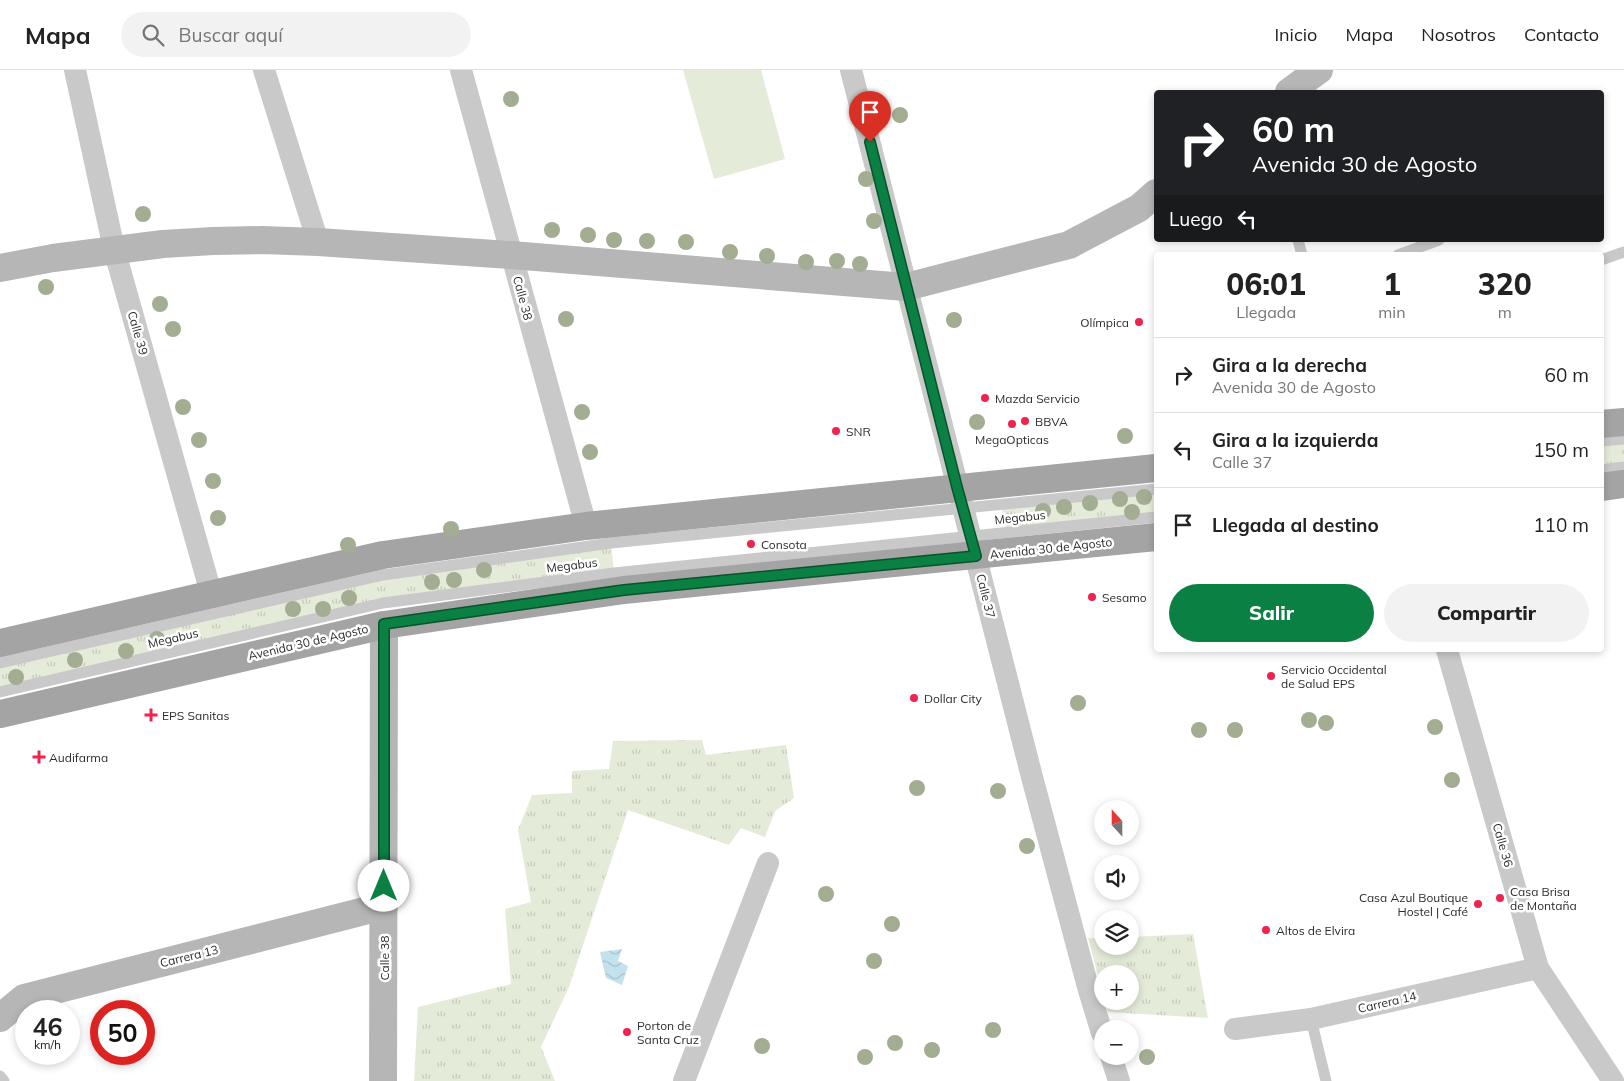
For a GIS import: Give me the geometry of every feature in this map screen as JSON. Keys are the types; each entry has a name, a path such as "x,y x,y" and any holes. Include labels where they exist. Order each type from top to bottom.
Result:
{"main road":[{"path":"1604,424 1624,422"},
{"path":"0,643 383,555 586,526 960,498 1154,468"},
{"path":"1604,487 1624,484"},
{"name":"Avenida 30 de Agosto","path":"0,714 384,624 624,590 974,546 1154,537"}],"street":[{"name":"Calle 39","path":"75,70 114,249 211,593"},
{"path":"264,70 318,242"},
{"name":"Calle 38","path":"461,70 586,526"},
{"name":"Calle 37","path":"852,70 1032,777 1098,1020"},
{"path":"1292,90 1319,70"},
{"path":"0,268 114,249 213,241 318,242 511,255 906,287 1069,245 1139,208 1154,195"},
{"name":"Calle 38","path":"383,1081 384,624"},
{"name":"Calle 36","path":"1448,652 1538,968 1613,1081"},
{"path":"684,1081 768,862"},
{"name":"Carrera 13","path":"0,1018 24,998 384,906"},
{"name":"Carrera 14","path":"1235,1030 1311,1019 1538,968"},
{"path":"1113,1065 1119,1081"}],"lane":[{"path":"1406,252 1434,242"},
{"path":"1604,259 1624,252"},
{"path":"1604,441 1624,439"},
{"path":"1604,470 1624,467"},
{"name":"Megabus","path":"0,663 383,576 611,543 960,498 1154,489"},
{"name":"Megabus","path":"0,692 383,603 614,573 974,546 1154,516"},
{"path":"1311,1019 1326,1081"},
{"path":"0,1076 4,1081"}],"green space":[{"path":"683,70 761,70 785,159 714,179"},
{"path":"1624,439 1624,467 1604,470 1604,441"},
{"path":"1154,489 1154,517 1007,532 1001,505"},
{"path":"611,543 614,573 383,603 0,692 0,663 383,575"},
{"path":"702,740 706,755 786,745 794,798 775,811 765,837 741,828 729,845 628,810 569,987 541,1047 555,1081 414,1081 418,1007 511,984 505,909 531,902 518,830 532,795 572,793 572,771 609,769 613,741"},
{"path":"1193,934 1208,1018 1108,1012 1107,1010 1139,1010 1139,965 1095,965 1088,938 1094,938 1094,955 1139,955 1139,937"}],"water":[{"path":"622,949 618,961 628,966 622,985 606,978 600,952"}],"place":[{"name":"Olímpica","path":"1139,322"},
{"name":"Mazda Servicio","path":"985,398"},
{"name":"BBVA","path":"1025,421"},
{"name":"MegaOpticas","path":"1012,424"},
{"name":"SNR","path":"836,431"},
{"name":"Consota","path":"751,544"},
{"name":"Sesamo","path":"1092,597"},
{"name":"Servicio Occidental de Salud EPS","path":"1271,676"},
{"name":"Dollar City","path":"914,698"},
{"name":"EPS Sanitas","path":"151,715"},
{"name":"Audifarma","path":"39,757"},
{"name":"Casa Brisa de Montaña","path":"1500,898"},
{"name":"Casa Azul Boutique Hostel | Café","path":"1478,904"},
{"name":"Altos de Elvira","path":"1266,930"},
{"name":"Porton de Santa Cruz","path":"627,1032"}],"route":[{"path":"384,886 384,624 624,590 976,556 870,142"}]}
